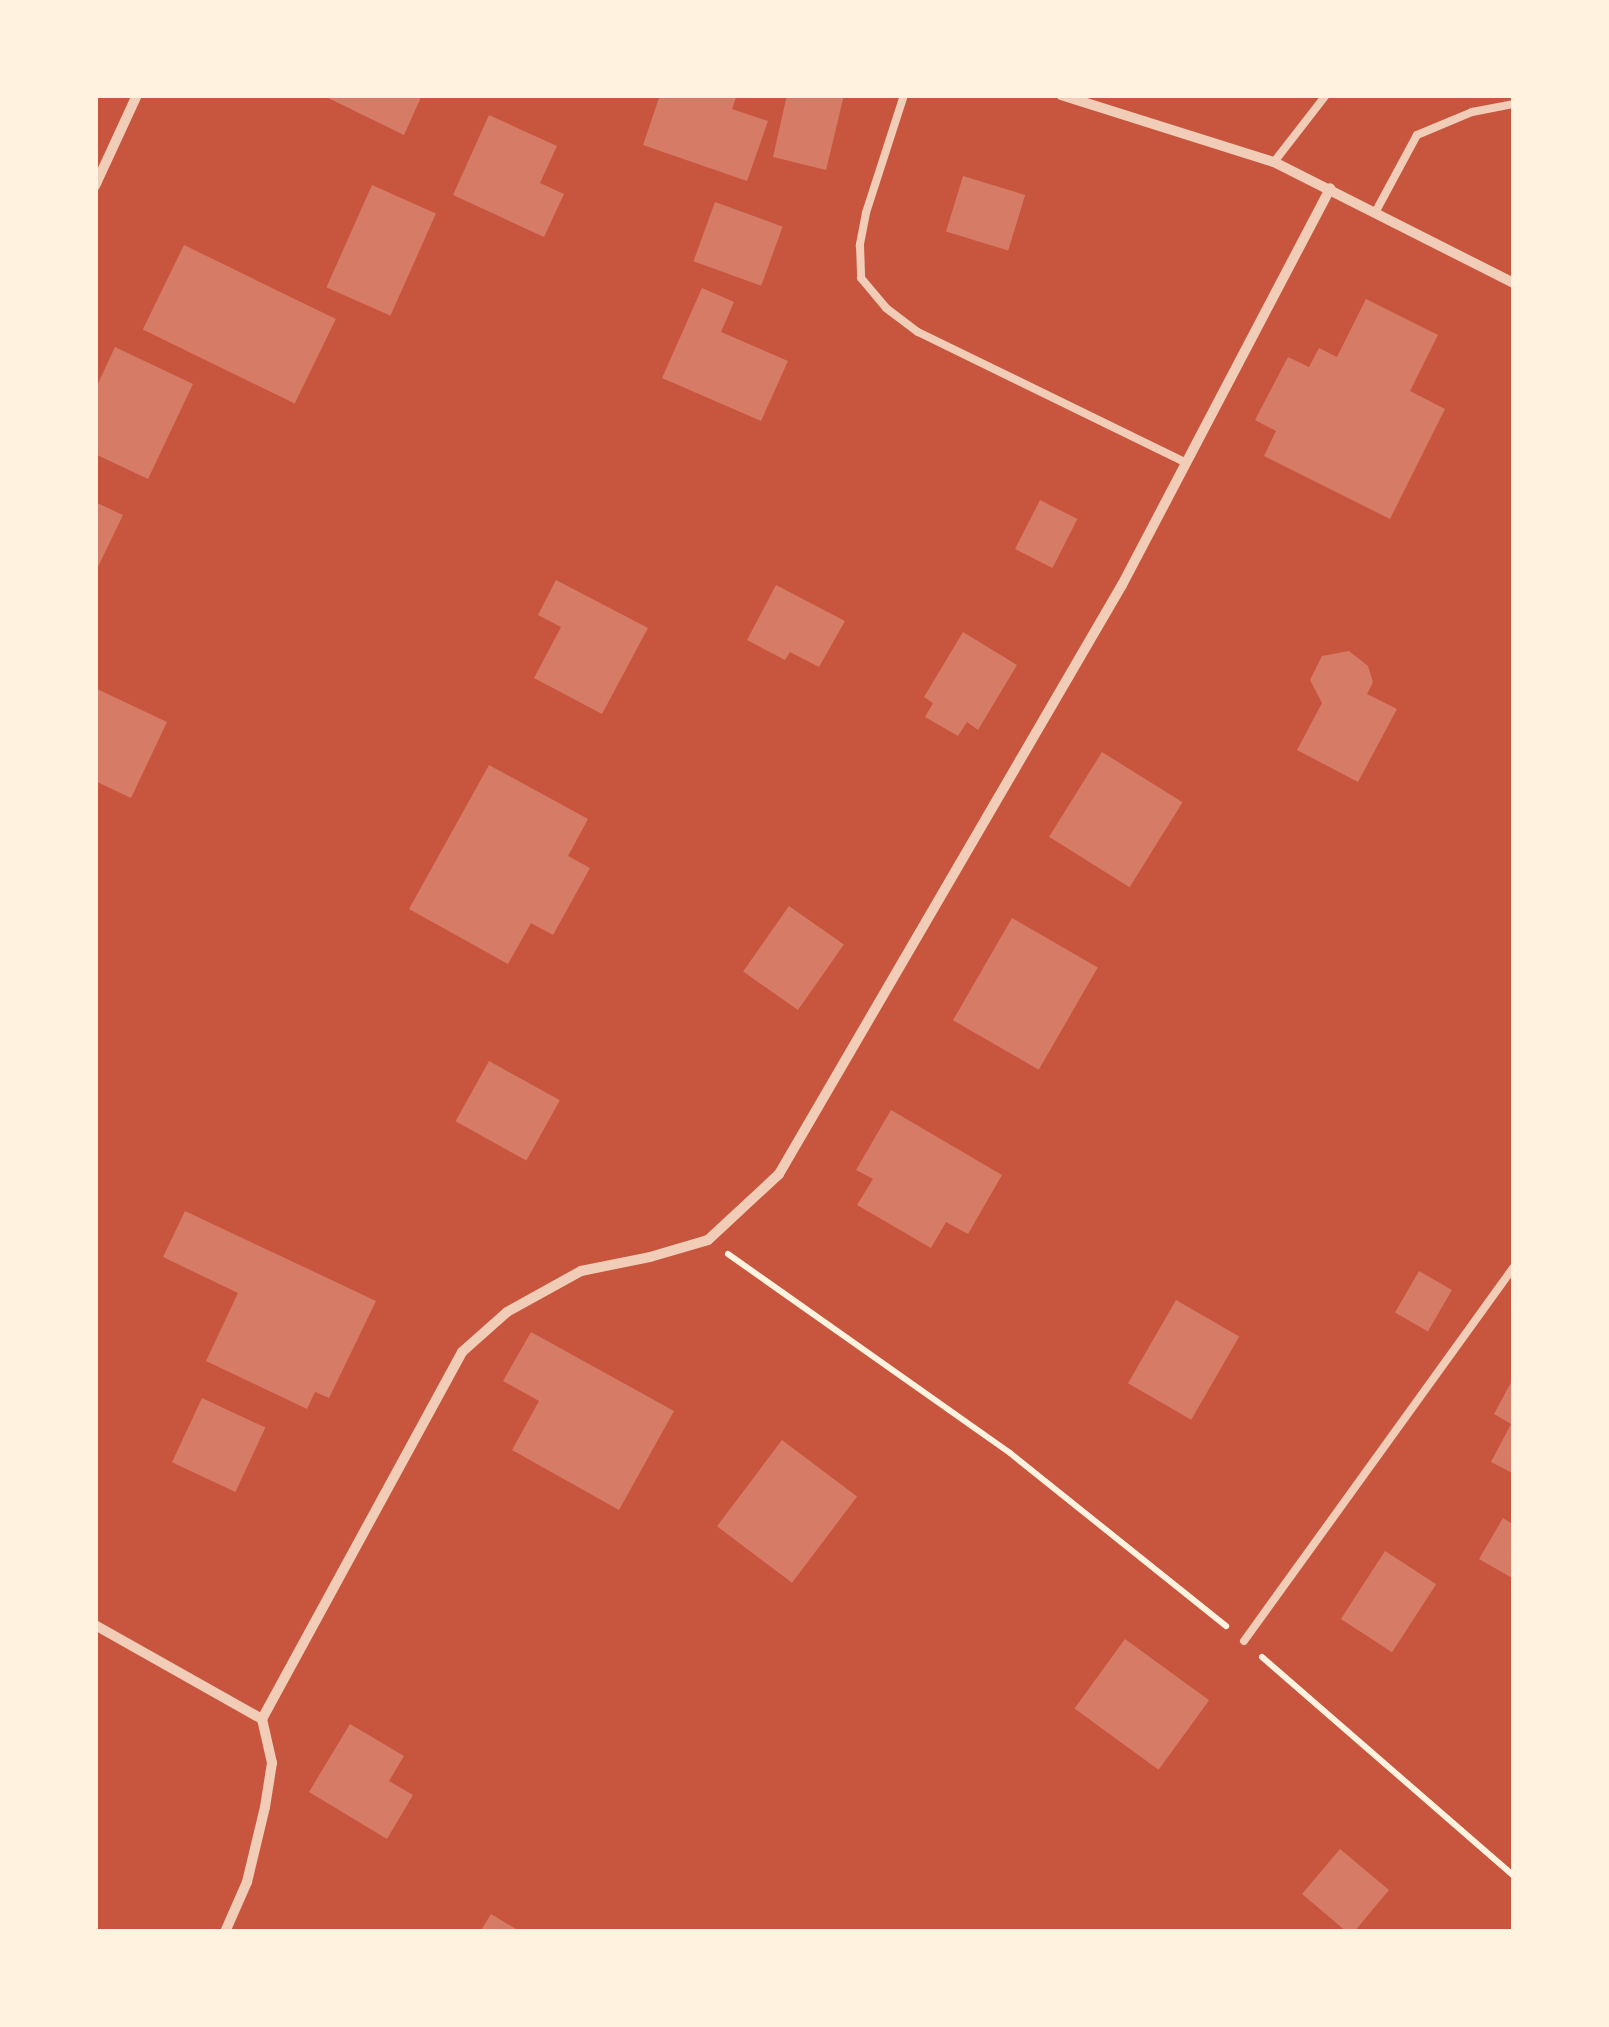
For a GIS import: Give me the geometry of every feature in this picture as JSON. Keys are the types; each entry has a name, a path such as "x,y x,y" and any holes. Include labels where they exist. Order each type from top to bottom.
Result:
{"street":[{"path":"95,186 137,95"},
{"path":"1061,95 1274,162 1514,283"},
{"path":"225,1932 247,1882 265,1806 272,1762 262,1718 462,1352 507,1312 581,1271 708,1240 779,1174 1122,585 1330,188"},
{"path":"95,1626 262,1718"}],"lane":[{"path":"904,95 866,213 860,245 861,278 886,308 918,332 1186,463"},
{"path":"1274,162 1326,95"},
{"path":"1376,211 1417,134 1472,112 1514,104"},
{"path":"1244,1641 1514,1267"}],"path":[{"path":"708,1240 1010,1453 1244,1641 1514,1876"}],"building":[{"path":"322,95 422,95 404,135"},
{"path":"660,95 737,95 732,109 768,121 747,181 643,145"},
{"path":"787,95 844,95 826,170 773,157"},
{"path":"489,115 557,146 540,183 564,194 544,237 453,195"},
{"path":"963,176 1025,195 1008,250 946,231"},
{"path":"372,185 436,213 390,316 326,287"},
{"path":"715,202 783,227 761,286 693,261"},
{"path":"184,245 336,319 295,404 143,329"},
{"path":"702,288 734,302 721,332 788,361 761,421 662,378"},
{"path":"1366,299 1438,335 1410,391 1445,409 1390,519 1264,456 1276,431 1255,420 1288,357 1309,367 1319,348 1337,357"},
{"path":"115,347 193,384 148,479 95,454 95,390"},
{"path":"1040,500 1077,519 1052,568 1015,549"},
{"path":"95,502 123,515 95,573"},
{"path":"556,580 648,628 602,714 534,678 561,627 538,615"},
{"path":"776,585 845,621 819,667 790,652 785,660 747,640"},
{"path":"963,632 1017,665 978,730 967,722 958,736 925,717 933,703 924,697"},
{"path":"1349,651 1368,666 1373,682 1367,694 1397,709 1358,782 1297,750 1322,703 1310,680 1322,656"},
{"path":"95,688 167,722 131,798 95,781"},
{"path":"1102,752 1183,802 1130,887 1049,837"},
{"path":"489,765 588,819 568,856 590,868 553,935 531,923 508,964 409,909"},
{"path":"789,906 844,944 798,1010 743,972"},
{"path":"1012,918 1098,968 1039,1070 953,1020"},
{"path":"489,1061 560,1100 526,1161 456,1121"},
{"path":"891,1110 1002,1175 968,1234 946,1222 931,1248 857,1205 873,1179 856,1170"},
{"path":"185,1211 376,1301 329,1398 315,1392 307,1409 206,1361 238,1293 163,1257"},
{"path":"1419,1271 1452,1290 1428,1332 1395,1313"},
{"path":"1176,1300 1239,1336 1191,1420 1128,1383"},
{"path":"531,1332 674,1411 619,1510 512,1450 539,1401 503,1381"},
{"path":"1514,1377 1514,1474 1491,1462 1511,1424 1494,1414"},
{"path":"202,1398 265,1428 235,1492 172,1462"},
{"path":"782,1440 857,1497 792,1583 717,1526"},
{"path":"1503,1518 1514,1525 1514,1579 1479,1559"},
{"path":"1385,1551 1436,1584 1392,1652 1341,1619"},
{"path":"1125,1639 1209,1700 1159,1770 1074,1709"},
{"path":"350,1724 404,1756 389,1781 413,1795 387,1839 309,1792"},
{"path":"1340,1849 1389,1890 1354,1932 1347,1932 1302,1894"},
{"path":"491,1914 521,1932 480,1932"}]}
